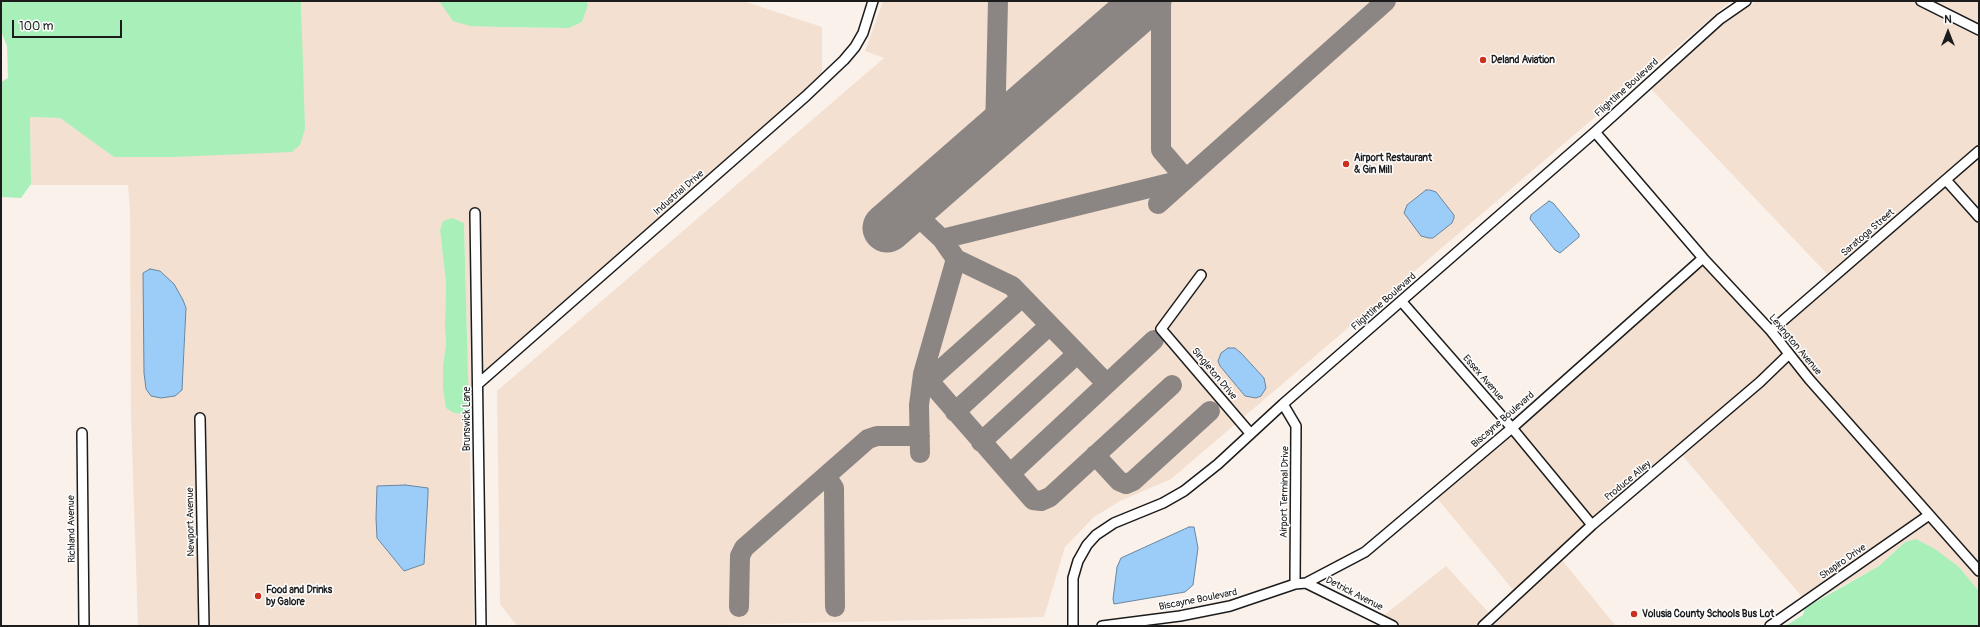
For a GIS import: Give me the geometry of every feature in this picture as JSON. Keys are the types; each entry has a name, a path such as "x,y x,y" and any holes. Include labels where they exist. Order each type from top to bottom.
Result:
{"street":[{"name":"Industrial Drive","path":"478,384 806,96 854,47 863,33 873,1"},
{"name":"Flightline Boulevard","path":"1074,626 1073,578 1078,561 1087,545 1096,535 1114,523 1163,503 1184,491 1218,464 1250,433 1402,302 1491,222 1595,132 1720,19 1746,1"},
{"path":"1921,1 1979,30"},
{"name":"Lexington Avenue","path":"1595,132 1703,258 1771,331 1789,354 1979,571"},
{"name":"Saratoga Street","path":"1771,331 1979,151"},
{"path":"1946,180 1979,217"},
{"name":"Brunswick Lane","path":"475,213 481,626"},
{"name":"Biscayne Boulevard","path":"1102,626 1180,616 1230,606 1295,584 1306,583 1365,552 1512,428 1703,258"},
{"name":"Singleton Drive","path":"1201,275 1160,329 1250,433"},
{"name":"Essex Avenue","path":"1402,302 1512,428 1592,525"},
{"name":"Produce Alley","path":"1483,626 1592,525 1760,382 1789,354"},
{"name":"Airport Terminal Drive","path":"1283,404 1296,426 1295,584"},
{"name":"Newport Avenue","path":"200,418 204,626"},
{"name":"Richland Avenue","path":"82,433 84,626"},
{"name":"Shapiro Drive","path":"1770,626 1929,515"},
{"name":"Detrick Avenue","path":"1306,583 1393,626"}],"shaded area":[{"path":"301,1 439,1 500,27 569,28 582,22 588,5 586,1 743,1 822,27 822,76 474,382 468,390 464,223 440,230 446,283 446,345 443,365 454,413 469,413 474,626 208,626 204,414 197,414 200,626 138,626 131,416 130,210 128,185 31,185 30,117 60,118 115,157 302,32","holes":["174,284 186,322 183,380","377,486 428,489 424,564 404,571 377,538"]},
{"path":"883,1 1731,1 1171,479 1120,501 1094,517 1065,547 1044,617 687,626 517,626 500,604 497,391 884,58 865,51"},
{"path":"1757,1 1912,1 1979,34 1979,146 1829,276 1650,88 1724,21"},
{"path":"1930,1 1979,1 1979,25"},
{"path":"1979,157 1979,211 1952,180"},
{"path":"1946,185 1979,223 1979,565 1812,376 1776,332"},
{"path":"1702,263 1768,334 1783,353 1758,379 1592,519 1517,429"},
{"path":"1788,360 1923,514 1803,598 1682,455 1762,386"},
{"path":"1511,434 1586,525 1514,591 1436,497"},
{"path":"1928,520 1977,574 1979,577 1979,591 1959,567 1905,542 1879,566 1809,604"},
{"path":"1561,559 1616,626 1489,626"},
{"path":"1446,566 1490,614 1477,626 1402,626 1383,616"}],"green space":[{"path":"1,1 301,1 305,129 300,145 292,152 173,157 114,157 60,118 30,117 31,184 21,198 1,197 1,82 8,78 7,46 1,31"},
{"path":"439,1 586,1 588,5 582,22 569,28 500,27 470,26 453,21"},
{"path":"452,218 464,223 469,413 462,414 454,413 446,408 443,388 443,365 446,345 446,283 440,230 443,221"},
{"path":"1916,539 1935,549 1959,567 1979,591 1979,626 1785,626 1803,615 1805,608 1879,566 1905,542"}],"water":[{"path":"1426,190 1436,192 1454,215 1452,223 1433,238 1421,236 1404,213 1407,205"},
{"path":"1549,201 1553,203 1579,234 1579,237 1560,253 1555,250 1530,219 1531,215"},
{"path":"150,269 160,271 174,284 186,308 182,390 175,396 161,398 151,396 146,389 144,373 143,273"},
{"path":"1228,348 1235,348 1241,353 1264,378 1266,388 1261,396 1256,398 1245,396 1220,366 1218,361 1221,353"},
{"path":"405,485 428,488 428,494 424,564 404,571 377,538 376,518 377,486"},
{"path":"1189,527 1194,527 1198,548 1193,585 1185,592 1114,604 1113,599 1117,567 1121,558"}],"taxiway":[{"path":"995,134 998,1"},
{"path":"910,209 942,239 1186,179 1161,150 1161,1"},
{"path":"1158,204 1386,1"},
{"path":"920,453 919,405 923,374 956,259 942,239"},
{"path":"956,259 1012,286 1106,383"},
{"path":"928,381 1022,297"},
{"path":"955,412 1050,325"},
{"path":"1011,473 1154,340"},
{"path":"981,442 1077,354"},
{"path":"923,374 1033,500 1041,501 1050,497 1172,385"},
{"path":"1095,455 1119,481 1126,484 1133,481 1210,411"},
{"path":"739,607 740,556 744,548 868,439 877,436 920,436"},
{"path":"826,476 834,488 835,607"}],"runway":[{"path":"887,228 1147,1"}],"place":[{"name":"Deland Aviation","path":"1483,60"},
{"name":"Airport Restaurant & Gin Mill","path":"1346,164"},
{"name":"Food and Drinks by Galore","path":"258,596"},
{"name":"Volusia County Schools Bus Lot","path":"1634,614"}]}
